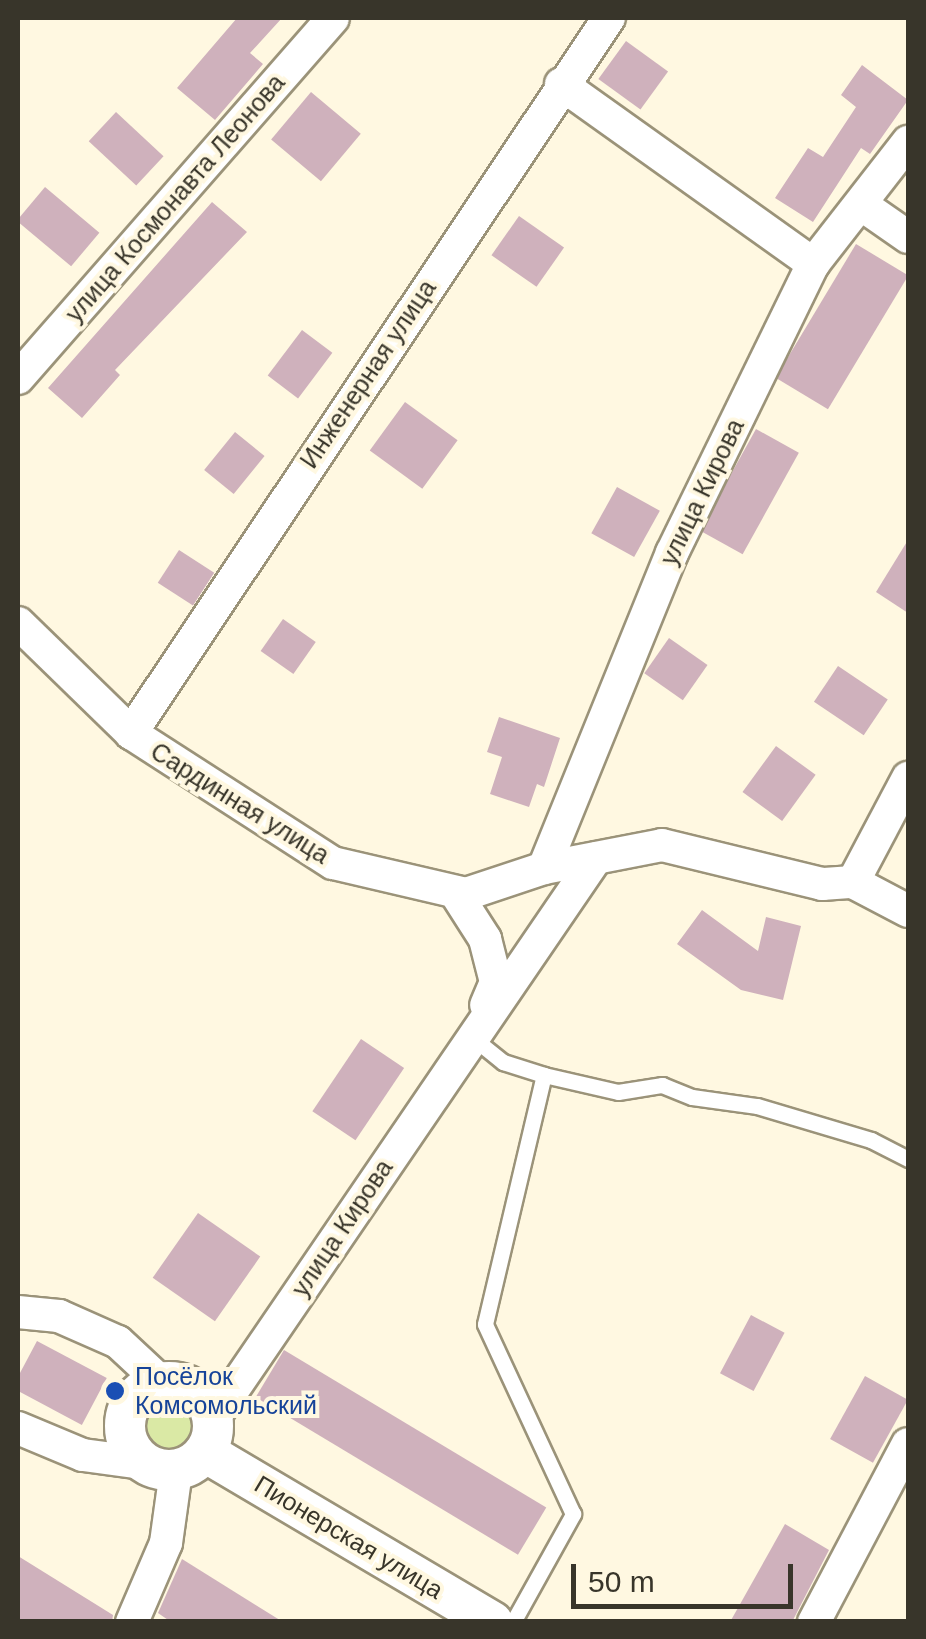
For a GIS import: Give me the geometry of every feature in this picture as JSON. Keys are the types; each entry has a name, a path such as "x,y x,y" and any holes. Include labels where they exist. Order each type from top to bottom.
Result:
{"street":[{"name":"улица Космонавта Леонова","path":"18,378 333,18"},
{"name":"Инженерная улица","path":"131,733 561,84 609,18"},
{"path":"561,84 813,264"},
{"name":"улица Кирова","path":"544,868 672,552 813,264 908,142"},
{"path":"862,205 908,237"},
{"name":"Сардинная улица","path":"18,623 131,733 333,863 456,892 544,868 662,846 822,884 853,882 908,911"},
{"path":"853,882 908,778"},
{"path":"472,1036 596,858"},
{"path":"456,892 485,939 496,982 472,1036"},
{"name":"улица Кирова","path":"132,1622 166,1543 184,1451 472,1036"},
{"name":"Пионерская улица","path":"18,1312 59,1316 118,1342 161,1382 195,1390 184,1451"},
{"path":"161,1382 145,1388 125,1416 131,1450 184,1451"},
{"name":"Пионерская улица","path":"18,1428 84,1455 184,1451 492,1622"},
{"path":"814,1622 908,1444"}],"lane":[{"path":"472,1036 502,1062 544,1075 618,1092 662,1085 692,1097 757,1106 871,1140 908,1159"},
{"path":"513,1622 573,1514 495,1358 485,1324 544,1075"}],"green space":[{"path":"169,1399 188,1407 196,1426 188,1445 169,1453 150,1445 142,1426 150,1407"}],"building":[{"path":"237,18 282,18 250,53 263,64 215,120 177,88"},
{"path":"626,41 668,72 640,110 598,79"},
{"path":"862,65 908,100 870,154 861,148 813,222 775,198 808,148 823,157 856,107 841,95"},
{"path":"311,92 361,134 321,181 271,139"},
{"path":"116,112 164,156 136,186 89,141"},
{"path":"45,187 99,233 71,266 18,222"},
{"path":"212,202 247,232 115,370 120,375 82,418 48,388"},
{"path":"519,216 564,248 537,287 491,255"},
{"path":"856,244 908,276 828,409 776,378"},
{"path":"302,330 332,353 298,398 268,376"},
{"path":"405,402 458,440 422,489 370,451"},
{"path":"756,429 799,453 743,554 700,530"},
{"path":"235,432 265,456 234,494 204,470"},
{"path":"617,487 660,511 634,557 591,533"},
{"path":"908,540 908,613 876,592"},
{"path":"179,550 214,573 193,606 158,583"},
{"path":"283,619 316,642 293,674 261,651"},
{"path":"669,638 708,665 683,700 644,673"},
{"path":"838,666 888,700 864,735 814,702"},
{"path":"499,717 560,738 544,787 537,784 529,807 490,794 502,757 487,752"},
{"path":"776,746 816,775 782,821 742,792"},
{"path":"702,910 758,951 766,917 801,926 783,1000 741,990 677,944"},
{"path":"361,1039 404,1068 355,1140 312,1111"},
{"path":"198,1213 260,1257 215,1321 153,1278"},
{"path":"751,1315 785,1333 754,1391 720,1373"},
{"path":"37,1341 107,1378 82,1425 18,1391 18,1377"},
{"path":"284,1350 546,1508 518,1555 256,1397"},
{"path":"865,1376 908,1400 873,1463 830,1439"},
{"path":"785,1524 829,1550 792,1622 730,1622"},
{"path":"18,1556 113,1615 112,1622 18,1622"},
{"path":"182,1559 283,1622 171,1622 158,1613"}],"place":[{"name":"Посёлок Комсомольский","path":"115,1391"}]}
